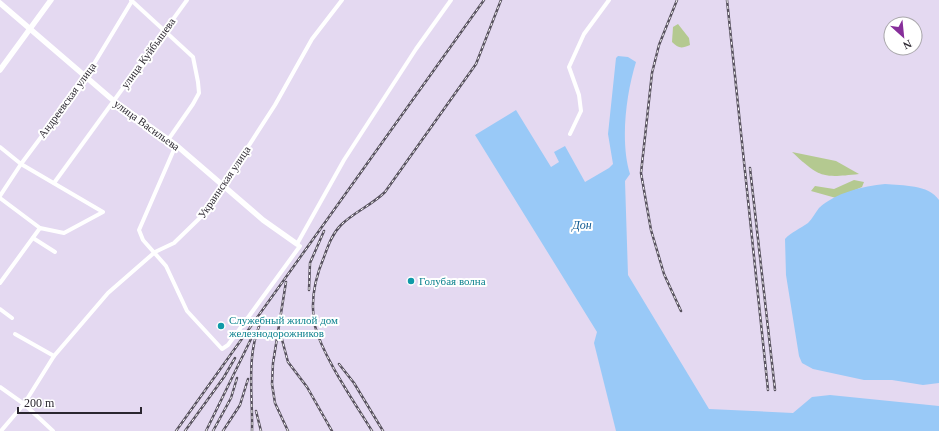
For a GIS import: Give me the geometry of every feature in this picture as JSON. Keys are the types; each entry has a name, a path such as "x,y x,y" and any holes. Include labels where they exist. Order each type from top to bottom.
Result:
{"street":[{"path":"0,70 50,0"},
{"name":"улица Куйбышева","path":"54,183 187,0"},
{"name":"Украинская улица","path":"0,431 24,404 54,356 108,293 155,252 174,243 206,212 275,105 312,39 342,0"},
{"path":"176,145 139,230 144,240 166,266 187,311 222,349 228,345 246,321 298,245 344,160 416,49 451,0"},
{"path":"570,134 582,111 579,95 569,67 584,34 609,0"},
{"path":"131,1 165,30 193,57 199,93 193,104 167,140"},
{"name":"Андреевская улица","path":"0,197 21,164 86,77 131,1"},
{"name":"улица Васильева","path":"0,2 114,101 176,145 263,220 298,245"},
{"path":"0,147 21,164 103,212 64,233 40,228 0,197"},
{"path":"0,283 40,228"},
{"path":"33,238 55,252"},
{"path":"0,309 12,318"},
{"path":"15,334 54,356"},
{"path":"0,387 24,404 53,431"}],"green space":[{"path":"678,24 689,38 690,45 680,47 676,46 672,42 673,27"},
{"path":"792,152 836,161 859,174 829,176 822,174 809,167"},
{"path":"854,180 864,182 862,187 836,198 811,191 815,186 834,189"}],"water":[{"name":"Дон","path":"618,56 628,57 636,62 629,88 625,133 625,148 630,174 625,181 628,275 709,409 793,413 812,397 830,395 939,406 939,431 616,431 594,343 597,332 475,135 516,110 551,167 559,162 554,152 565,146 585,182 609,168 613,164 608,134 616,58"},
{"path":"885,184 922,188 934,195 939,200 939,383 923,385 892,380 864,380 813,369 802,363 799,356 786,275 785,239 790,234 808,223 819,208 833,198 868,186"}],"railway":[{"path":"176,431 484,0"},
{"path":"372,431 340,380 319,338 315,326 313,308 314,291 318,273 329,244 338,229 346,220 385,192 476,64 501,0"},
{"path":"677,0 659,45 652,73 641,173 651,230 664,274 681,311"},
{"path":"727,0 768,390"},
{"path":"750,168 775,390"},
{"path":"309,290 310,263 324,231"},
{"path":"286,282 273,363 272,384 275,403 288,431"},
{"path":"252,431 252,359 257,331 263,317"},
{"path":"280,332 288,362 307,387 332,431"},
{"path":"206,431 251,339"},
{"path":"185,431 224,377 235,358"},
{"path":"339,364 354,383 383,431"},
{"path":"213,431 231,398 237,378"},
{"path":"223,431 240,405 248,379"},
{"path":"256,411 261,431"}],"place":[{"name":"Голубая волна","path":"411,281"},
{"name":"Служебный жилой дом железнодорожников","path":"221,326"}]}
